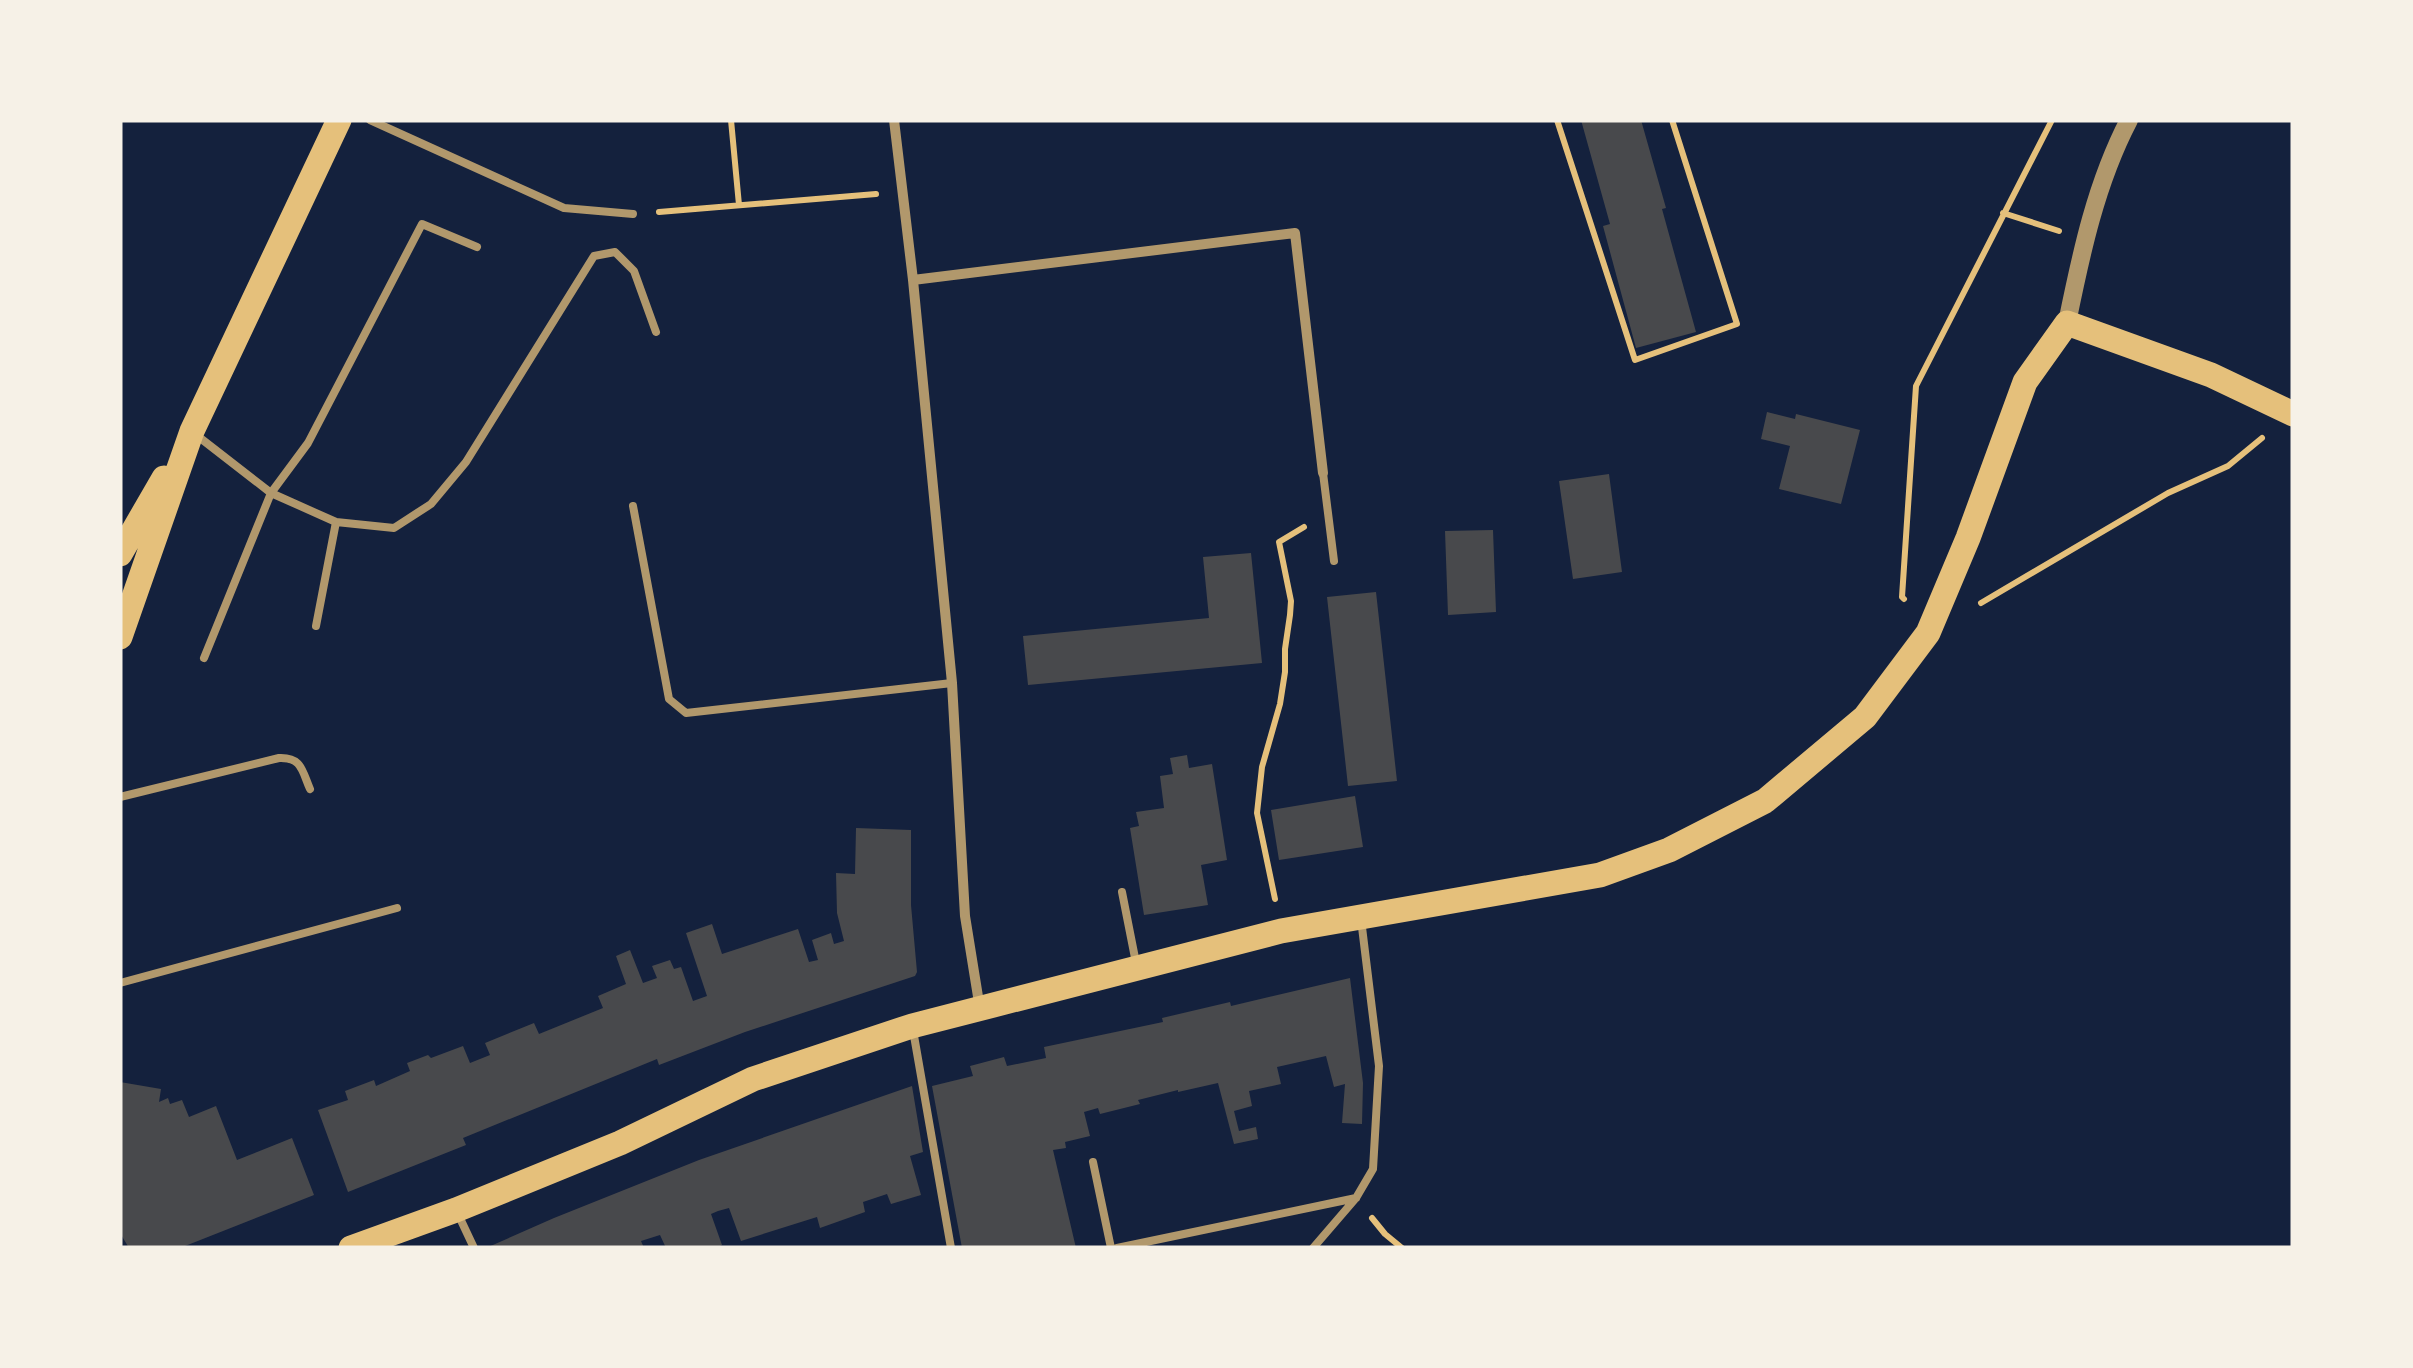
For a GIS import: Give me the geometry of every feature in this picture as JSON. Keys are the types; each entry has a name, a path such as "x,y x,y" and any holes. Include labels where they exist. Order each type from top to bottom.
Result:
{"main road":[{"path":"120,554 192,431 338,120"},
{"path":"350,1248 456,1210 620,1143 753,1080 912,1026 1281,931 1600,875 1669,850 1765,801 1866,717 1928,633 1968,538 2025,382 2067,324 2211,376 2292,413"},
{"path":"120,636 192,431"}],"street":[{"path":"894,120 952,683 965,916 980,1009"},
{"path":"2067,324 2084,239 2129,120"},
{"path":"913,280 1295,233 1324,473"}],"lane":[{"path":"370,120 564,208 632,214"},
{"path":"204,658 271,493 308,442 422,224 477,248"},
{"path":"192,431 271,493 336,522 394,528 432,504 466,462 594,256 616,252 634,271 656,332"},
{"path":"1324,473 1334,562"},
{"path":"633,506 669,699 686,713 952,683"},
{"path":"316,626 336,522"},
{"path":"120,798 290,757 298,761 310,790"},
{"path":"1122,892 1136,967"},
{"path":"120,983 397,908"},
{"path":"1313,1248 1356,1198 1373,1168 1379,1066 1361,916"},
{"path":"912,1026 951,1248"},
{"path":"1093,1162 1114,1248 1356,1198"},
{"path":"456,1210 474,1248"}],"path":[{"path":"730,120 739,205"},
{"path":"1556,120 1635,360 1737,324 1672,120"},
{"path":"1928,633 1902,597 1916,386 2052,120"},
{"path":"632,214 864,194"},
{"path":"2003,213 2084,239"},
{"path":"1980,603 2168,494 2228,466 2292,413"},
{"path":"1281,931 1258,813 1259,787 1280,704 1290,616 1291,601 1279,542 1308,525"},
{"path":"1385,1234 1402,1248"}],"building":[{"path":"1581,120 1641,120 1696,332 1636,348 1603,226 1610,224"},
{"path":"1767,412 1795,419 1796,414 1860,430 1841,504 1779,489 1790,446 1761,439"},
{"path":"1609,474 1622,572 1573,579 1559,481"},
{"path":"1493,530 1496,612 1448,615 1445,531"},
{"path":"1251,553 1262,663 1028,685 1023,636 1209,618 1203,557"},
{"path":"1376,592 1397,781 1348,786 1327,597"},
{"path":"1187,755 1189,768 1212,764 1227,860 1201,865 1208,905 1144,915 1130,828 1139,826 1136,812 1164,808 1160,776 1173,774 1170,758"},
{"path":"1355,796 1363,847 1279,860 1271,810"},
{"path":"856,828 911,830 915,976 659,1065 657,1059 463,1138 466,1145 348,1192 318,1110 348,1100 345,1091 374,1080 376,1086 410,1071 407,1063 428,1055 431,1058 463,1046 470,1063 490,1055 485,1043 534,1023 539,1034 603,1008 598,996 626,984 616,956 630,950 643,983 657,978 652,966 670,960 674,969 681,967 693,1001 707,996 686,933 712,924 722,954 798,929 809,962 818,960 812,940 831,933 834,944 844,941 837,913 836,873 855,874"},
{"path":"1350,978 1363,1083 1362,1124 1342,1123 1345,1084 1334,1087 1326,1056 1277,1067 1281,1084 1249,1091 1252,1106 1234,1111 1239,1131 1256,1127 1258,1139 1234,1144 1218,1083 1138,1100 1140,1104 1100,1114 1098,1108 1084,1112 1090,1136 1065,1142 1066,1148 1053,1150 1076,1248 962,1248 932,1086 973,1076 970,1066 1004,1057 1007,1066 1046,1058 1044,1047"},
{"path":"120,1082 161,1089 159,1102 168,1098 170,1104 182,1100 189,1117 216,1106 237,1160 292,1138 314,1195 180,1248 129,1248 120,1233"},
{"path":"912,1086 923,1152 910,1156 921,1195 891,1204 887,1194 863,1202 865,1212 820,1228 817,1217 741,1241 729,1208 711,1214 722,1245 716,1248 666,1248 660,1235 641,1241 644,1248 486,1248 699,1160"}]}
